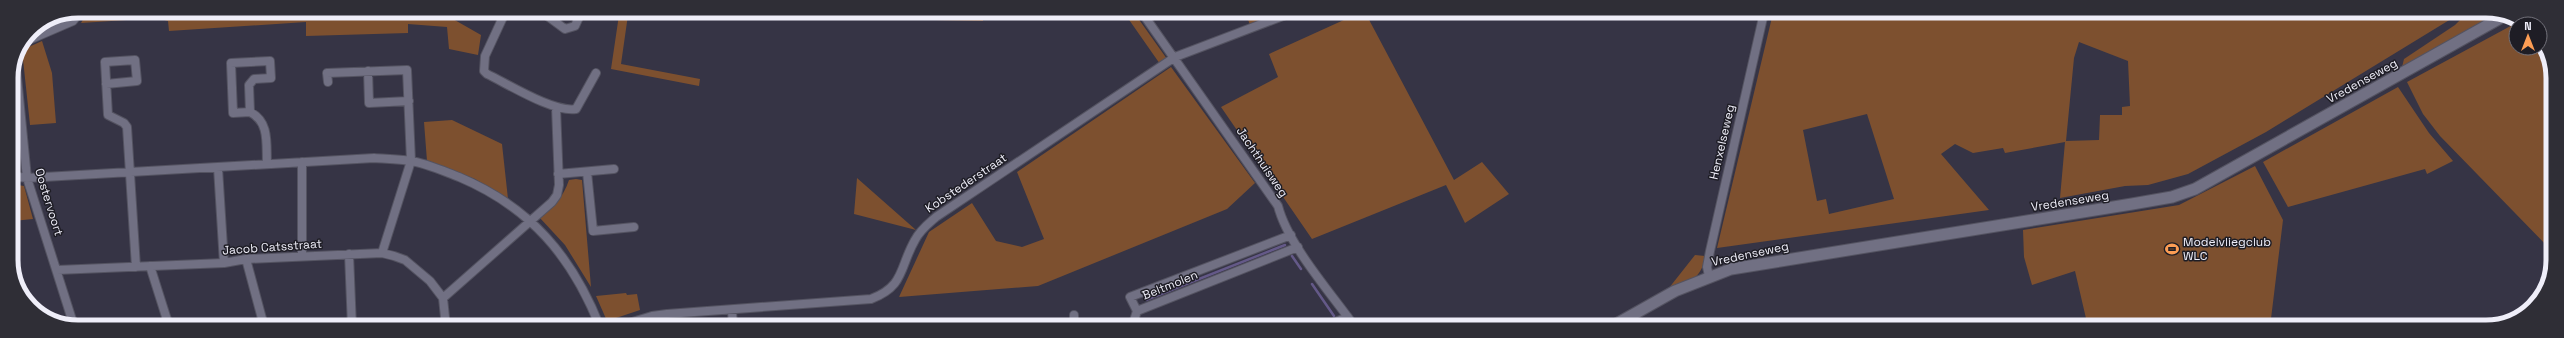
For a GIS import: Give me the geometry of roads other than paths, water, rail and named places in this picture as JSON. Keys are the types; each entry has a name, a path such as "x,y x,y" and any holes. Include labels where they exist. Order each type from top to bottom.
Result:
{"main road":[{"name":"Vredenseweg","path":"1623,320 1675,291 1709,276 1763,263 2172,197 2216,178 2498,20"}],"street":[{"path":"35,38 73,21 75,18"},
{"path":"503,18 485,56 484,71 556,107 569,111 576,109 596,73"},
{"path":"550,18 565,29 572,28 578,18"},
{"name":"Jachthuisweg","path":"1146,18 1175,57 1278,206 1282,221 1298,247 1350,320"},
{"name":"Kobstederstraat","path":"639,320 652,316 732,311 870,299 886,293 896,284 915,240 922,229 936,217 1175,57 1277,18"},
{"name":"Henxelseweg","path":"1709,276 1707,267 1710,251 1763,18"},
{"path":"106,84 137,81 135,60 105,62 106,84 108,115 124,122 127,127 136,267"},
{"path":"250,112 249,85 254,79 271,78 270,61 231,63 233,113 250,112 259,117 265,125 267,164"},
{"path":"328,82 327,73 407,70 411,161 382,253"},
{"path":"368,71 369,103 409,101"},
{"name":"Oostervoort","path":"18,87 27,178 58,270 72,319"},
{"path":"445,320 443,298 552,202 557,195 558,174 556,107"},
{"path":"18,177 27,178 218,168 374,158 411,161 443,171 488,191 530,220 571,267 587,293 597,320"},
{"path":"302,162 302,256"},
{"path":"218,168 224,263"},
{"path":"558,174 614,169"},
{"path":"588,172 593,231 634,227"},
{"name":"Beltmolen","path":"1291,235 1130,298 1137,311 1298,247"},
{"name":"Jacob Catsstraat","path":"58,270 224,263 246,259 382,253 405,260 430,281 443,298"},
{"path":"349,254 352,320"},
{"path":"246,259 262,320"},
{"path":"150,266 167,320"},
{"path":"732,311 733,320"},
{"path":"1134,320 1137,311"},
{"path":"1074,315 1074,320"},
{"path":"1341,320 1348,317"}],"waterway":[{"path":"1146,300 1285,245"},
{"path":"1292,256 1301,269"},
{"path":"1312,284 1334,316"}],"place":[{"name":"Modelvliegclub WLC","path":"2172,249"}]}
